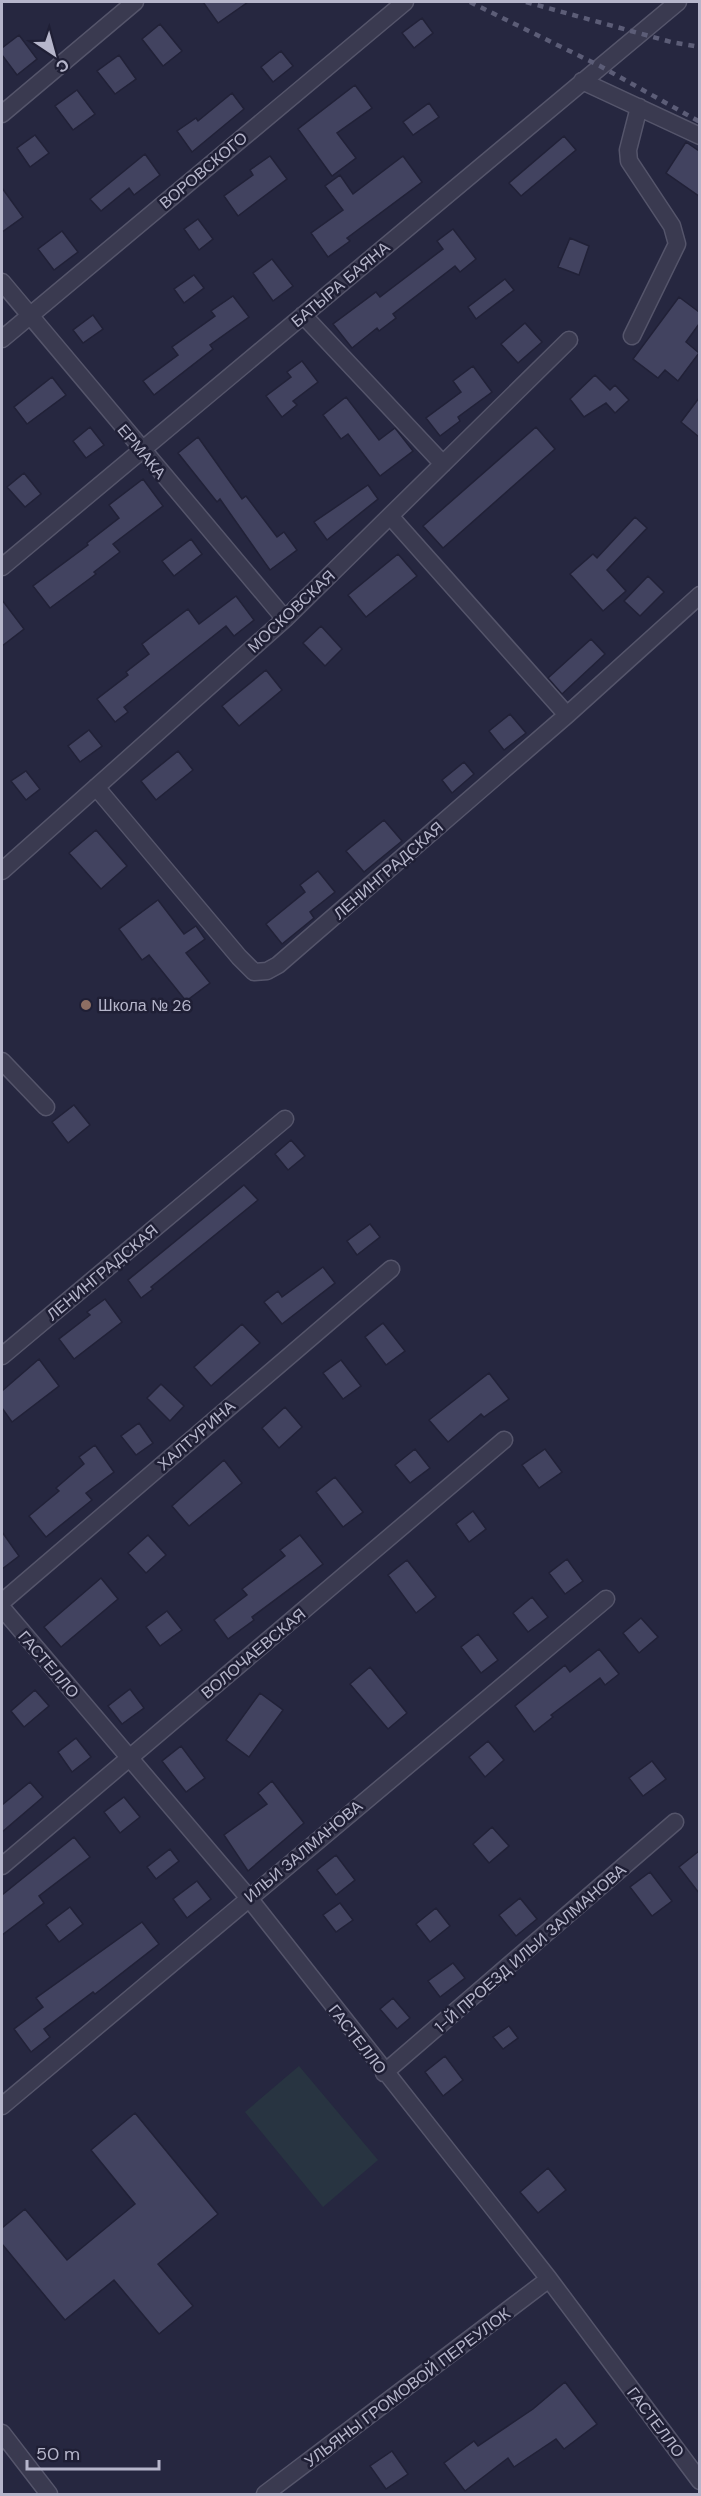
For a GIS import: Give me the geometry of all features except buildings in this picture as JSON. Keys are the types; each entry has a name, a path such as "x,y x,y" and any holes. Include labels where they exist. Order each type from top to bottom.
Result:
{"street":[{"path":"2,114 135,2"},
{"name":"ВОРОВСКОГО","path":"2,339 405,2"},
{"name":"БАТЫРА БАЯНА","path":"2,567 678,2"},
{"path":"582,81 699,136"},
{"path":"632,336 677,244 672,226 629,161 628,150 639,107"},
{"name":"ЕРМАКА","path":"2,282 285,619"},
{"path":"303,315 443,464"},
{"name":"МОСКОВСКАЯ","path":"2,871 285,619 569,340"},
{"path":"390,516 567,715"},
{"name":"ЛЕНИНГРАДСКАЯ","path":"96,787 239,957 254,972 267,971 278,965 567,715 699,595"},
{"path":"2,1061 46,1107"},
{"name":"ЛЕНИНГРАДСКАЯ","path":"2,1356 285,1119"},
{"name":"ХАЛТУРИНА","path":"2,1602 391,1269"},
{"name":"ВОЛОЧАЕВСКАЯ","path":"2,1866 504,1440"},
{"name":"ИЛЬИ ЗАЛМАНОВА","path":"2,2106 248,1897 606,1599"},
{"name":"ГАСТЕЛЛО","path":"2,1608 248,1897 384,2073 549,2279 699,2481"},
{"name":"1-Й ПРОЕЗД ИЛЬИ ЗАЛМАНОВА","path":"384,2073 675,1822"},
{"name":"УЛЬЯНЫ ГРОМОВОЙ ПЕРЕУЛОК","path":"265,2494 549,2279"},
{"path":"2,2433 49,2494"}],"shaded area":[{"path":"299,2066 378,2160 323,2207 245,2112"}],"railway":[{"path":"470,2 600,66 700,122"},
{"path":"526,2 671,42 700,47"}],"place":[{"name":"Школа № 26","path":"86,1005"}]}
